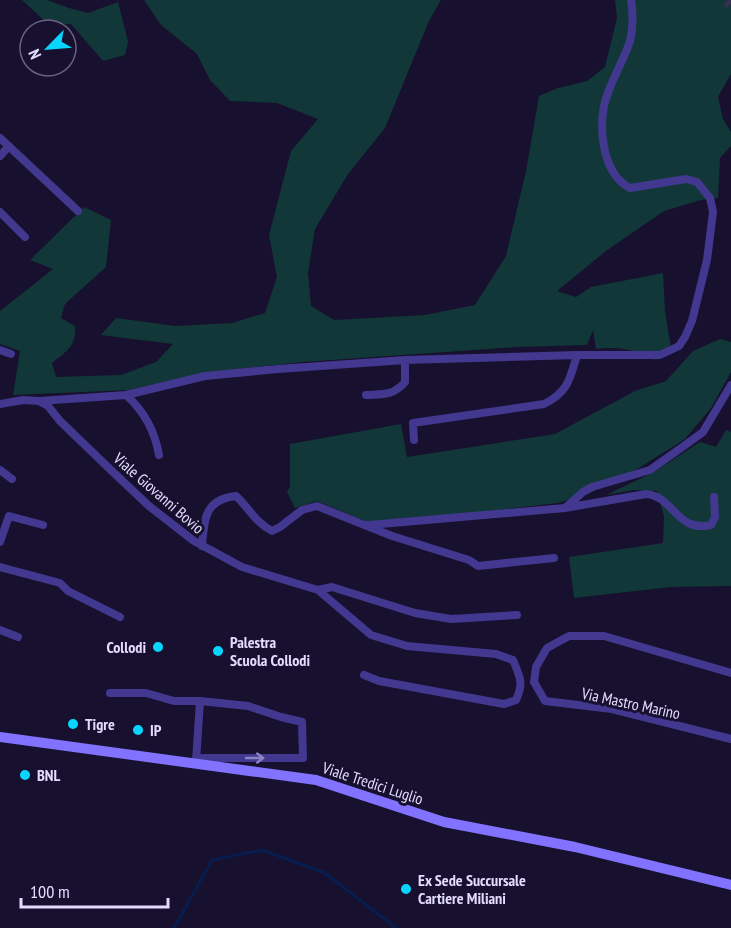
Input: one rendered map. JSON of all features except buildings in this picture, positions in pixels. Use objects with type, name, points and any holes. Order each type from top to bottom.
[{"type":"main road","name":"Viale Tredici Luglio","points":[[0,737],[196,761],[316,780],[444,822],[575,847],[731,885]]},
{"type":"street","points":[[0,404],[23,400],[126,395],[205,376],[278,369],[405,360],[577,355],[660,356],[679,346],[692,321],[707,260],[712,213],[710,198],[697,182],[686,179],[630,188],[622,184],[614,175],[606,157],[602,131],[604,105],[631,39],[632,0]]},
{"type":"street","points":[[0,138],[78,211]]},
{"type":"street","points":[[0,156],[9,146]]},
{"type":"street","points":[[0,212],[25,237]]},
{"type":"street","points":[[0,350],[11,354]]},
{"type":"street","points":[[414,440],[412,423],[544,404],[557,398],[568,384],[577,355]]},
{"type":"street","points":[[366,395],[387,394],[398,390],[405,382],[405,360]]},
{"type":"street","points":[[565,508],[592,487],[650,470],[703,432],[731,385]]},
{"type":"street","points":[[126,395],[146,417],[157,442],[159,455]]},
{"type":"street","name":"Viale Giovanni Bovio","points":[[39,401],[48,406],[60,421],[149,506],[194,542],[242,567],[318,590]]},
{"type":"street","points":[[0,470],[12,479]]},
{"type":"street","points":[[366,525],[565,508],[646,494],[655,495],[691,526],[703,526],[711,525],[715,517],[714,496]]},
{"type":"street","points":[[202,546],[203,522],[211,506],[223,497],[236,496],[263,527],[272,531],[302,510],[316,507],[392,537],[470,560],[478,566],[554,558]]},
{"type":"street","points":[[0,542],[9,516],[43,525]]},
{"type":"street","points":[[0,567],[60,583],[68,591],[120,617]]},
{"type":"street","points":[[318,590],[332,587],[416,613],[451,619],[517,615]]},
{"type":"street","points":[[318,590],[371,635],[407,646],[496,654],[513,660],[522,687],[516,700],[504,704],[379,681],[364,675]]},
{"type":"street","points":[[0,630],[18,637]]},
{"type":"street","points":[[522,687],[534,682],[536,667],[547,648],[569,636],[604,636],[731,673]]},
{"type":"street","name":"Via Mastro Marino","points":[[534,682],[545,701],[612,709],[731,739]]},
{"type":"street","points":[[110,693],[146,693],[174,701],[200,701],[196,761]]},
{"type":"street","name":"Viale Tredici Luglio","points":[[196,761],[303,758],[302,722],[248,706],[200,701]]},
{"type":"green space","points":[[22,0],[47,0],[88,13],[118,2],[128,42],[125,55],[103,61],[78,32],[78,18],[41,18]]},
{"type":"green space","points":[[144,0],[441,0],[429,21],[385,128],[348,174],[315,229],[308,273],[311,306],[334,320],[425,315],[475,305],[506,256],[526,171],[539,96],[558,88],[587,81],[605,67],[617,18],[615,0],[731,0],[731,74],[718,97],[723,119],[731,132],[731,146],[720,158],[718,198],[701,200],[664,211],[606,251],[557,291],[576,297],[591,287],[663,273],[665,311],[671,348],[656,360],[627,350],[596,349],[593,330],[587,345],[517,347],[303,362],[202,373],[129,390],[13,395],[20,351],[0,344],[0,311],[53,269],[30,260],[84,207],[111,220],[106,267],[65,304],[61,318],[75,326],[75,333],[70,348],[52,363],[56,377],[121,375],[156,362],[173,344],[101,335],[116,318],[175,326],[232,323],[265,313],[277,277],[269,235],[291,151],[318,119],[277,103],[230,101],[210,80],[197,54],[161,25]]},
{"type":"green space","points":[[720,339],[731,342],[731,372],[711,408],[685,439],[634,471],[590,493],[558,503],[373,524],[317,501],[295,508],[287,492],[290,487],[290,444],[401,424],[407,457],[555,434],[635,391],[666,381],[693,351]]},
{"type":"green space","points":[[726,430],[731,432],[731,586],[671,587],[574,598],[569,557],[663,543],[664,516],[657,491],[634,490],[606,495],[654,472],[700,442],[716,447]]},
{"type":"waterway","points":[[174,928],[212,860],[262,850],[325,873],[396,928]]},
{"type":"tunnel","points":[[727,0],[731,3]]},
{"type":"place","name":"Collodi","points":[[158,647]]},
{"type":"place","name":"Palestra Scuola Collodi","points":[[218,651]]},
{"type":"place","name":"Tigre","points":[[73,724]]},
{"type":"place","name":"IP","points":[[138,730]]},
{"type":"place","name":"BNL","points":[[25,775]]},
{"type":"place","name":"Ex Sede Succursale Cartiere Miliani","points":[[406,889]]}]
